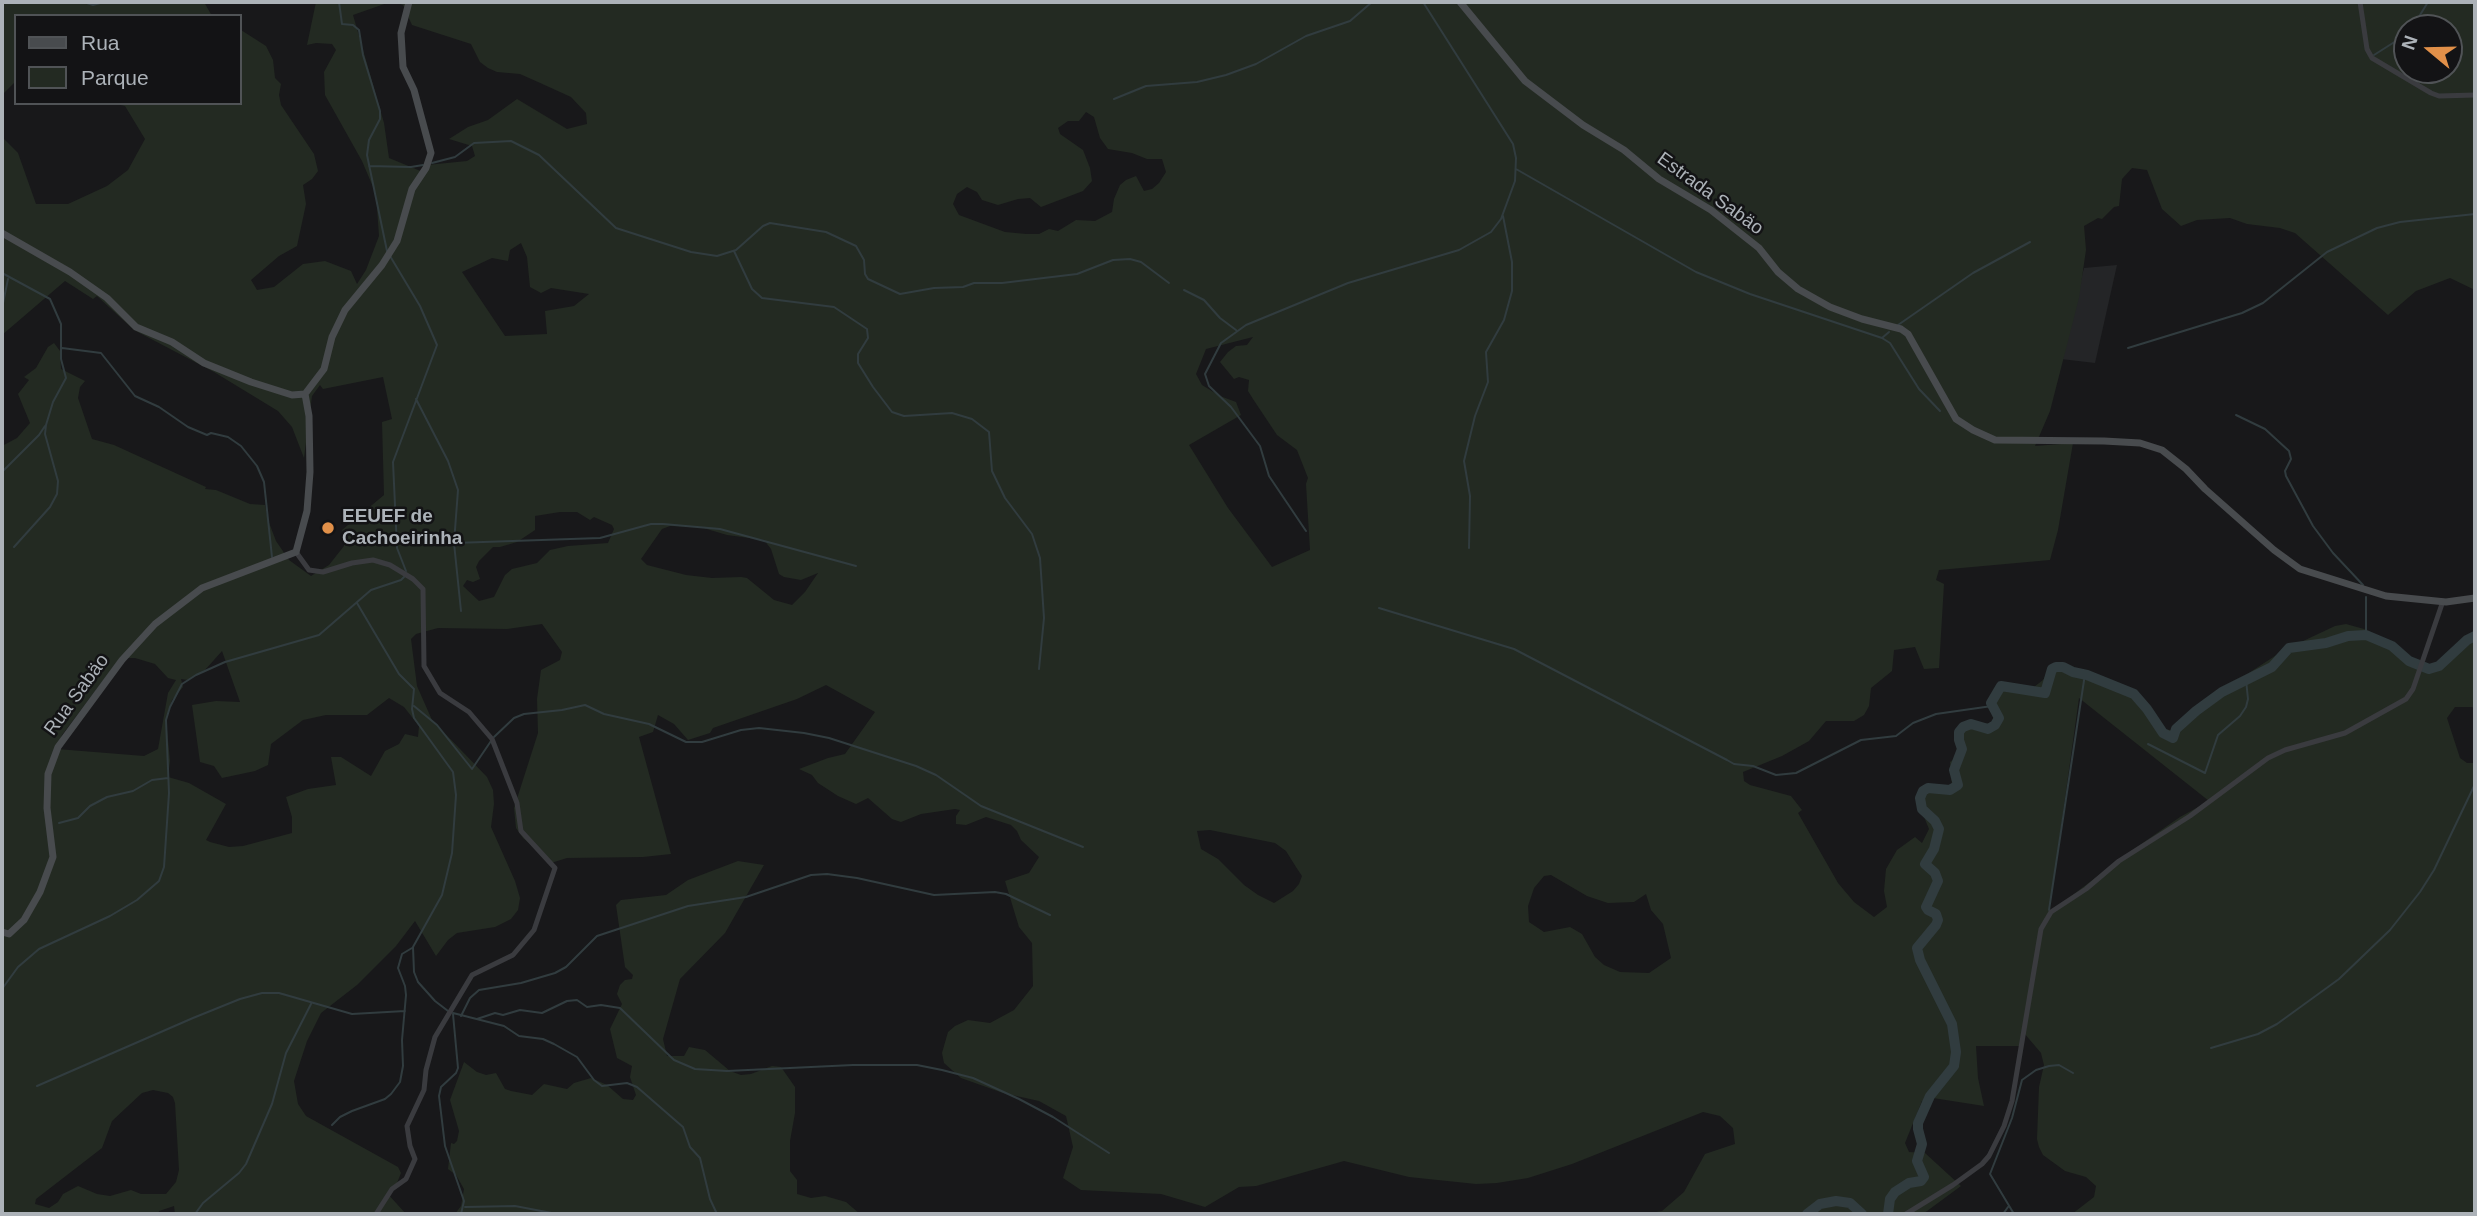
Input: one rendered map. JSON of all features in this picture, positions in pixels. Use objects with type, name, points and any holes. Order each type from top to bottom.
[{"type":"street","points":[[376,1214],[392,1189],[406,1179],[415,1159],[407,1126],[425,1090],[426,1070],[435,1037],[472,975],[513,955],[534,930],[555,868],[521,831],[517,803],[492,739],[469,712],[440,693],[424,666],[423,589],[413,579],[390,565],[373,560],[352,562],[323,572],[309,569],[296,552],[307,511],[310,472],[306,394],[324,369],[332,337],[345,310],[382,265],[397,241],[409,196],[431,153],[414,90],[403,66],[401,33],[409,2]]},
{"type":"street","name":"Estrada Sabäo","points":[[1460,2],[1525,81],[1583,125],[1624,150],[1659,179],[1710,210],[1759,248],[1778,272],[1798,289],[1830,307],[1862,319],[1901,328],[1908,334],[1956,419],[1973,430],[1995,440],[2140,443],[2162,450],[2274,550],[2301,569],[2386,596],[2442,601],[2475,598]]},
{"type":"street","points":[[2360,2],[2367,49],[2372,58],[2439,96],[2466,93],[2475,95]]},
{"type":"street","points":[[2,233],[69,272],[107,298],[136,327],[172,342],[204,363],[251,382],[292,395],[306,394]]},
{"type":"street","name":"Rua Sabäo","points":[[2,932],[9,934],[24,920],[40,892],[53,856],[47,808],[48,774],[58,747],[116,668],[155,624],[202,588],[296,552]]},
{"type":"street","points":[[1906,1214],[1982,1164],[2004,1126],[2012,1101],[2041,929],[2051,912],[2086,889],[2119,861],[2190,816],[2268,758],[2285,750],[2345,733],[2406,699],[2412,692],[2442,601]]},
{"type":"shaded area","points":[[2117,265],[2095,363],[2061,359],[2084,268]]},
{"type":"green space","points":[[2,2],[204,2],[211,14],[14,14],[14,83],[2,95]]},
{"type":"green space","points":[[316,2],[390,2],[353,15],[384,123],[389,158],[423,172],[427,165],[467,161],[475,156],[472,146],[449,139],[468,127],[488,120],[517,99],[567,129],[587,124],[586,113],[571,97],[520,74],[497,72],[488,68],[480,62],[471,44],[412,25],[403,5],[394,2],[2475,2],[2475,290],[2450,278],[2416,291],[2388,315],[2295,233],[2230,218],[2197,220],[2181,226],[2162,209],[2147,170],[2132,168],[2122,179],[2119,206],[2114,207],[2102,219],[2098,218],[2084,226],[2086,250],[2079,298],[2050,411],[2035,446],[2073,443],[2050,560],[1939,570],[1936,580],[1944,584],[1939,668],[1924,669],[1915,647],[1894,650],[1892,671],[1871,688],[1869,706],[1864,715],[1854,721],[1826,721],[1809,741],[1743,772],[1744,781],[1750,785],[1791,796],[1802,810],[1798,813],[1838,883],[1854,902],[1874,917],[1887,907],[1884,891],[1886,869],[1897,850],[1915,837],[1922,843],[1929,829],[1918,802],[1919,792],[1930,785],[1952,786],[1950,762],[1961,753],[1959,727],[1971,722],[1994,724],[1990,699],[2000,684],[2017,691],[2030,690],[2043,680],[2052,665],[2057,664],[2062,671],[2130,695],[2151,707],[2160,729],[2171,730],[2200,705],[2284,650],[2335,626],[2346,624],[2364,629],[2384,639],[2393,648],[2426,664],[2437,666],[2475,636],[2475,709],[2455,707],[2447,718],[2460,758],[2467,763],[2475,763],[2475,1214],[2072,1214],[2094,1197],[2096,1186],[2086,1177],[2065,1171],[2043,1155],[2039,1147],[2039,1087],[2044,1065],[2041,1053],[2024,1033],[2021,1046],[1976,1046],[1978,1078],[1984,1106],[1933,1098],[1930,1105],[1922,1101],[1905,1143],[1909,1152],[1925,1153],[1961,1186],[1923,1214],[1644,1214],[1662,1211],[1684,1192],[1705,1154],[1735,1144],[1733,1128],[1720,1116],[1703,1112],[1572,1164],[1528,1178],[1497,1183],[1476,1184],[1409,1177],[1344,1161],[1256,1186],[1239,1187],[1205,1207],[1161,1194],[1081,1190],[1063,1178],[1073,1147],[1066,1116],[1039,1101],[1003,1093],[961,1078],[944,1063],[942,1053],[948,1032],[955,1026],[968,1020],[990,1023],[1014,1010],[1033,986],[1032,943],[1019,927],[1005,881],[1029,873],[1039,857],[1021,840],[1017,831],[1011,825],[986,817],[966,825],[956,824],[956,816],[960,810],[955,809],[921,814],[901,822],[892,819],[868,798],[856,804],[838,796],[818,783],[812,775],[799,769],[845,754],[875,712],[826,685],[797,699],[713,728],[710,733],[688,740],[674,724],[658,715],[653,732],[639,737],[671,854],[567,858],[551,863],[523,838],[516,828],[514,808],[538,733],[537,699],[541,670],[560,660],[562,652],[542,624],[507,629],[438,628],[416,634],[411,639],[417,686],[432,720],[487,777],[493,790],[491,827],[515,881],[520,898],[518,910],[511,919],[495,927],[457,933],[436,956],[415,921],[396,946],[357,985],[321,1013],[307,1041],[294,1081],[298,1104],[306,1116],[398,1167],[401,1173],[397,1183],[387,1193],[406,1214],[175,1214],[174,1206],[159,1211],[158,1214],[2,1214],[2,446],[17,438],[30,423],[18,394],[29,380],[24,377],[36,368],[48,347],[54,343],[60,351],[61,369],[85,381],[80,387],[78,398],[92,439],[114,445],[206,487],[205,489],[216,490],[250,504],[265,505],[276,541],[289,560],[311,576],[329,565],[344,546],[342,530],[384,495],[382,422],[392,419],[383,377],[323,389],[320,385],[312,396],[304,458],[292,427],[278,411],[214,372],[134,330],[97,296],[93,299],[65,281],[2,335],[2,137],[18,153],[36,204],[68,204],[107,186],[128,170],[145,139],[125,106],[121,105],[242,105],[242,31],[266,46],[273,60],[275,78],[281,84],[281,105],[314,154],[318,171],[303,185],[306,204],[297,246],[279,256],[251,280],[257,290],[274,287],[303,264],[325,261],[351,271],[357,284],[366,270],[379,236],[376,194],[362,161],[325,95],[324,72],[336,50],[332,44],[307,45]],"holes":[[[1086,112],[1094,117],[1100,138],[1108,149],[1147,159],[1162,159],[1166,172],[1159,183],[1144,191],[1136,176],[1126,180],[1120,185],[1112,212],[1095,221],[1076,220],[1058,231],[1049,229],[1039,234],[1005,232],[959,215],[953,204],[957,194],[967,187],[977,192],[982,200],[998,205],[1030,198],[1041,207],[1083,191],[1092,181],[1083,150],[1060,134],[1058,128],[1068,121],[1079,121]],[[521,243],[527,257],[530,287],[541,293],[551,288],[589,294],[574,306],[545,311],[547,334],[505,336],[462,272],[492,258],[508,261],[510,250]],[[1253,337],[1247,345],[1236,346],[1228,352],[1220,362],[1234,379],[1239,377],[1249,380],[1248,391],[1277,435],[1297,450],[1308,478],[1306,484],[1310,550],[1272,567],[1228,508],[1189,445],[1241,415],[1236,402],[1202,385],[1196,374],[1206,349]],[[577,512],[590,520],[594,517],[612,525],[614,529],[608,543],[550,550],[537,563],[512,569],[505,575],[494,597],[479,601],[463,586],[467,580],[473,582],[480,579],[476,567],[479,561],[493,547],[517,542],[535,530],[535,516]],[[670,526],[700,527],[727,535],[764,540],[771,549],[779,574],[801,580],[818,573],[792,605],[774,600],[747,578],[686,575],[647,565],[641,559],[662,529]],[[222,651],[240,702],[216,701],[192,705],[200,762],[214,766],[222,778],[255,771],[268,765],[271,744],[303,720],[326,715],[367,715],[389,698],[404,707],[419,726],[418,737],[405,734],[399,744],[385,751],[371,776],[341,757],[331,757],[336,785],[308,789],[286,797],[292,817],[292,833],[243,846],[229,847],[210,842],[206,840],[226,804],[189,783],[168,777],[170,761],[166,718],[172,700],[183,687],[181,679],[188,680],[205,670]],[[120,658],[135,658],[155,664],[168,678],[176,680],[168,693],[158,749],[144,756],[57,749],[62,735]],[[2079,698],[2209,801],[2180,817],[2124,856],[2049,913]],[[1210,830],[1275,843],[1286,851],[1302,876],[1299,884],[1274,903],[1258,895],[1218,859],[1201,849],[1197,831]],[[1551,875],[1587,896],[1608,903],[1634,902],[1646,894],[1651,910],[1663,924],[1671,958],[1649,973],[1620,972],[1604,965],[1595,957],[1582,934],[1570,927],[1544,932],[1529,922],[1528,906],[1534,888],[1544,876]],[[153,1090],[168,1093],[175,1103],[179,1170],[176,1182],[166,1194],[141,1194],[131,1190],[110,1196],[78,1186],[63,1194],[58,1202],[49,1208],[35,1204],[36,1199],[102,1148],[112,1121],[142,1093]]]},
{"type":"green space","points":[[738,861],[764,865],[725,933],[680,979],[663,1039],[667,1056],[684,1056],[689,1047],[705,1050],[730,1071],[741,1075],[772,1066],[781,1067],[795,1087],[790,1171],[797,1180],[797,1194],[811,1198],[825,1196],[846,1202],[860,1214],[455,1214],[461,1206],[464,1189],[456,1175],[448,1169],[451,1143],[457,1141],[459,1131],[450,1100],[464,1062],[477,1072],[486,1075],[496,1073],[505,1089],[511,1091],[532,1095],[544,1084],[567,1089],[574,1083],[591,1078],[607,1085],[623,1099],[633,1100],[636,1095],[630,1077],[632,1066],[617,1058],[610,1029],[622,1004],[617,994],[620,985],[625,980],[632,979],[633,975],[625,967],[616,905],[621,900],[666,895],[688,880]]},
{"type":"waterway","points":[[84,2],[93,5],[104,2]]},
{"type":"waterway","points":[[339,2],[342,24],[353,25],[359,30],[363,55],[380,111],[380,119],[369,140],[367,155],[387,251]]},
{"type":"waterway","points":[[1114,99],[1146,86],[1197,82],[1256,64],[1306,36],[1350,21],[1372,2]]},
{"type":"waterway","points":[[1306,531],[1269,476],[1260,446],[1231,407],[1209,386],[1205,374],[1221,343],[1246,325],[1348,283],[1459,250],[1491,232],[1501,219],[1515,181],[1516,158],[1513,144],[1423,2]]},
{"type":"waterway","points":[[2421,14],[2428,2]]},
{"type":"waterway","points":[[2374,55],[2393,43]]},
{"type":"waterway","points":[[432,163],[455,157],[474,143],[511,141],[539,155],[616,228],[691,252],[717,256],[736,250],[770,223],[826,232],[856,246],[864,260],[868,279],[900,294],[934,288],[963,287],[974,283],[1002,283],[1077,274],[1113,260],[1130,259],[1141,262],[1169,283]]},
{"type":"waterway","points":[[369,166],[423,165]]},
{"type":"waterway","points":[[1516,169],[1696,272],[1750,294],[1882,338],[1890,343],[1919,389],[1940,411]]},
{"type":"waterway","points":[[2128,348],[2242,313],[2263,303],[2327,252],[2377,228],[2400,222],[2475,214]]},
{"type":"waterway","points":[[1469,548],[1470,496],[1464,461],[1475,416],[1488,382],[1486,352],[1504,320],[1512,291],[1512,262],[1503,216]]},
{"type":"waterway","points":[[1898,325],[1973,273],[2030,242]]},
{"type":"waterway","points":[[734,251],[752,289],[762,298],[834,307],[867,329],[868,338],[858,354],[858,363],[892,412],[904,416],[952,413],[972,419],[989,432],[992,471],[1005,498],[1032,534],[1040,558],[1044,618],[1039,669]]},
{"type":"waterway","points":[[390,256],[420,306],[437,345],[393,462],[397,548],[406,571]]},
{"type":"waterway","points":[[2,273],[50,299],[61,324],[61,359],[66,378],[53,402],[45,434],[58,481],[57,494],[50,507],[14,547]]},
{"type":"waterway","points":[[2,308],[8,279]]},
{"type":"waterway","points":[[1184,290],[1204,300],[1220,318],[1236,330]]},
{"type":"waterway","points":[[1882,338],[1889,332]]},
{"type":"waterway","points":[[62,348],[101,353],[135,396],[159,407],[188,427],[207,435],[211,433],[228,437],[241,446],[257,466],[264,482],[272,557]]},
{"type":"waterway","points":[[416,399],[448,461],[458,490],[454,543],[461,611]]},
{"type":"waterway","points":[[2236,415],[2265,429],[2289,451],[2291,459],[2285,471],[2286,476],[2313,526],[2333,553],[2363,585]]},
{"type":"waterway","points":[[2,472],[45,426]]},
{"type":"waterway","points":[[454,543],[600,538],[651,524],[663,524],[720,529],[856,566]]},
{"type":"waterway","points":[[2,989],[18,967],[39,949],[110,916],[137,900],[159,881],[164,867],[169,793],[166,720],[182,684],[225,662],[319,635],[371,590],[401,580],[405,576]]},
{"type":"waterway","points":[[2366,597],[2366,635]]},
{"type":"waterway","points":[[357,603],[399,674],[414,689],[414,718],[453,772],[456,795],[452,853],[442,895],[413,947],[414,972],[418,982],[448,1011]]},
{"type":"waterway","points":[[1379,608],[1514,649],[1734,764],[1753,766],[1776,775],[1796,773],[1861,740],[1896,736],[1913,723],[1936,714],[1992,706]]},
{"type":"waterway","points":[[1888,1214],[1890,1199],[1895,1192],[1909,1183],[1921,1181],[1924,1177],[1917,1161],[1922,1144],[1918,1123],[1930,1096],[1954,1066],[1956,1052],[1952,1024],[1920,960],[1917,948],[1938,920],[1936,914],[1926,907],[1938,881],[1935,873],[1925,864],[1934,849],[1939,829],[1935,821],[1922,809],[1920,798],[1928,788],[1950,790],[1958,785],[1954,770],[1962,749],[1959,732],[1971,724],[1988,729],[1995,725],[1999,718],[1991,703],[2001,686],[2045,693],[2052,669],[2063,667],[2134,694],[2163,733],[2173,738],[2176,729],[2196,711],[2222,692],[2272,667],[2289,648],[2366,635],[2392,646],[2409,661],[2429,669],[2439,666],[2475,636]]},
{"type":"waterway","points":[[2049,910],[2085,674]]},
{"type":"waterway","points":[[2148,744],[2205,773],[2218,735],[2240,716],[2246,707],[2246,680]]},
{"type":"waterway","points":[[494,737],[514,718],[524,714],[585,705],[604,714],[649,724],[686,742],[702,742],[741,730],[759,728],[804,733],[829,738],[916,766],[936,775],[981,806],[1083,847]]},
{"type":"waterway","points":[[414,706],[437,725],[472,769],[491,741]]},
{"type":"waterway","points":[[59,823],[78,818],[90,806],[107,797],[133,791],[152,780],[168,778]]},
{"type":"waterway","points":[[2211,1048],[2258,1034],[2277,1024],[2339,979],[2390,930],[2434,870],[2475,784]]},
{"type":"waterway","points":[[461,1016],[470,998],[479,990],[521,983],[555,973],[566,967],[597,936],[688,906],[746,897],[811,875],[857,878],[934,895],[995,892],[1006,894],[1050,915]]},
{"type":"waterway","points":[[332,1125],[352,1111],[385,1099],[400,1082],[406,995],[398,968],[402,954],[412,948]]},
{"type":"waterway","points":[[37,1086],[193,1018],[262,993],[279,993],[352,1014],[405,1011]]},
{"type":"waterway","points":[[477,1019],[495,1013],[503,1015],[520,1010],[542,1013],[567,1001],[577,1000],[587,1007],[601,1005],[620,1008],[674,1060],[695,1069],[727,1071],[917,1065],[942,1070],[973,1078],[1019,1099],[1109,1153]]},
{"type":"waterway","points":[[195,1214],[203,1203],[246,1164],[272,1104],[286,1053],[311,1004]]},
{"type":"waterway","points":[[453,1013],[504,1026],[519,1036],[543,1039],[554,1044],[577,1057],[594,1080],[602,1086],[627,1083],[637,1087],[683,1127],[690,1147],[700,1158],[710,1199],[717,1214]]},
{"type":"waterway","points":[[453,1014],[458,1068],[441,1087],[439,1096],[445,1146],[464,1201],[461,1214]]},
{"type":"waterway","points":[[2014,1214],[1990,1174],[2012,1118],[2022,1080],[2036,1070],[2049,1066],[2059,1065],[2073,1073]]},
{"type":"waterway","points":[[1807,1214],[1820,1204],[1836,1201],[1850,1203],[1862,1214]]},
{"type":"waterway","points":[[465,1207],[515,1206],[557,1214]]},
{"type":"waterway","points":[[2003,1214],[2008,1207]]},
{"type":"place","name":"EEUEF de Cachoeirinha","points":[[328,528]]}]
